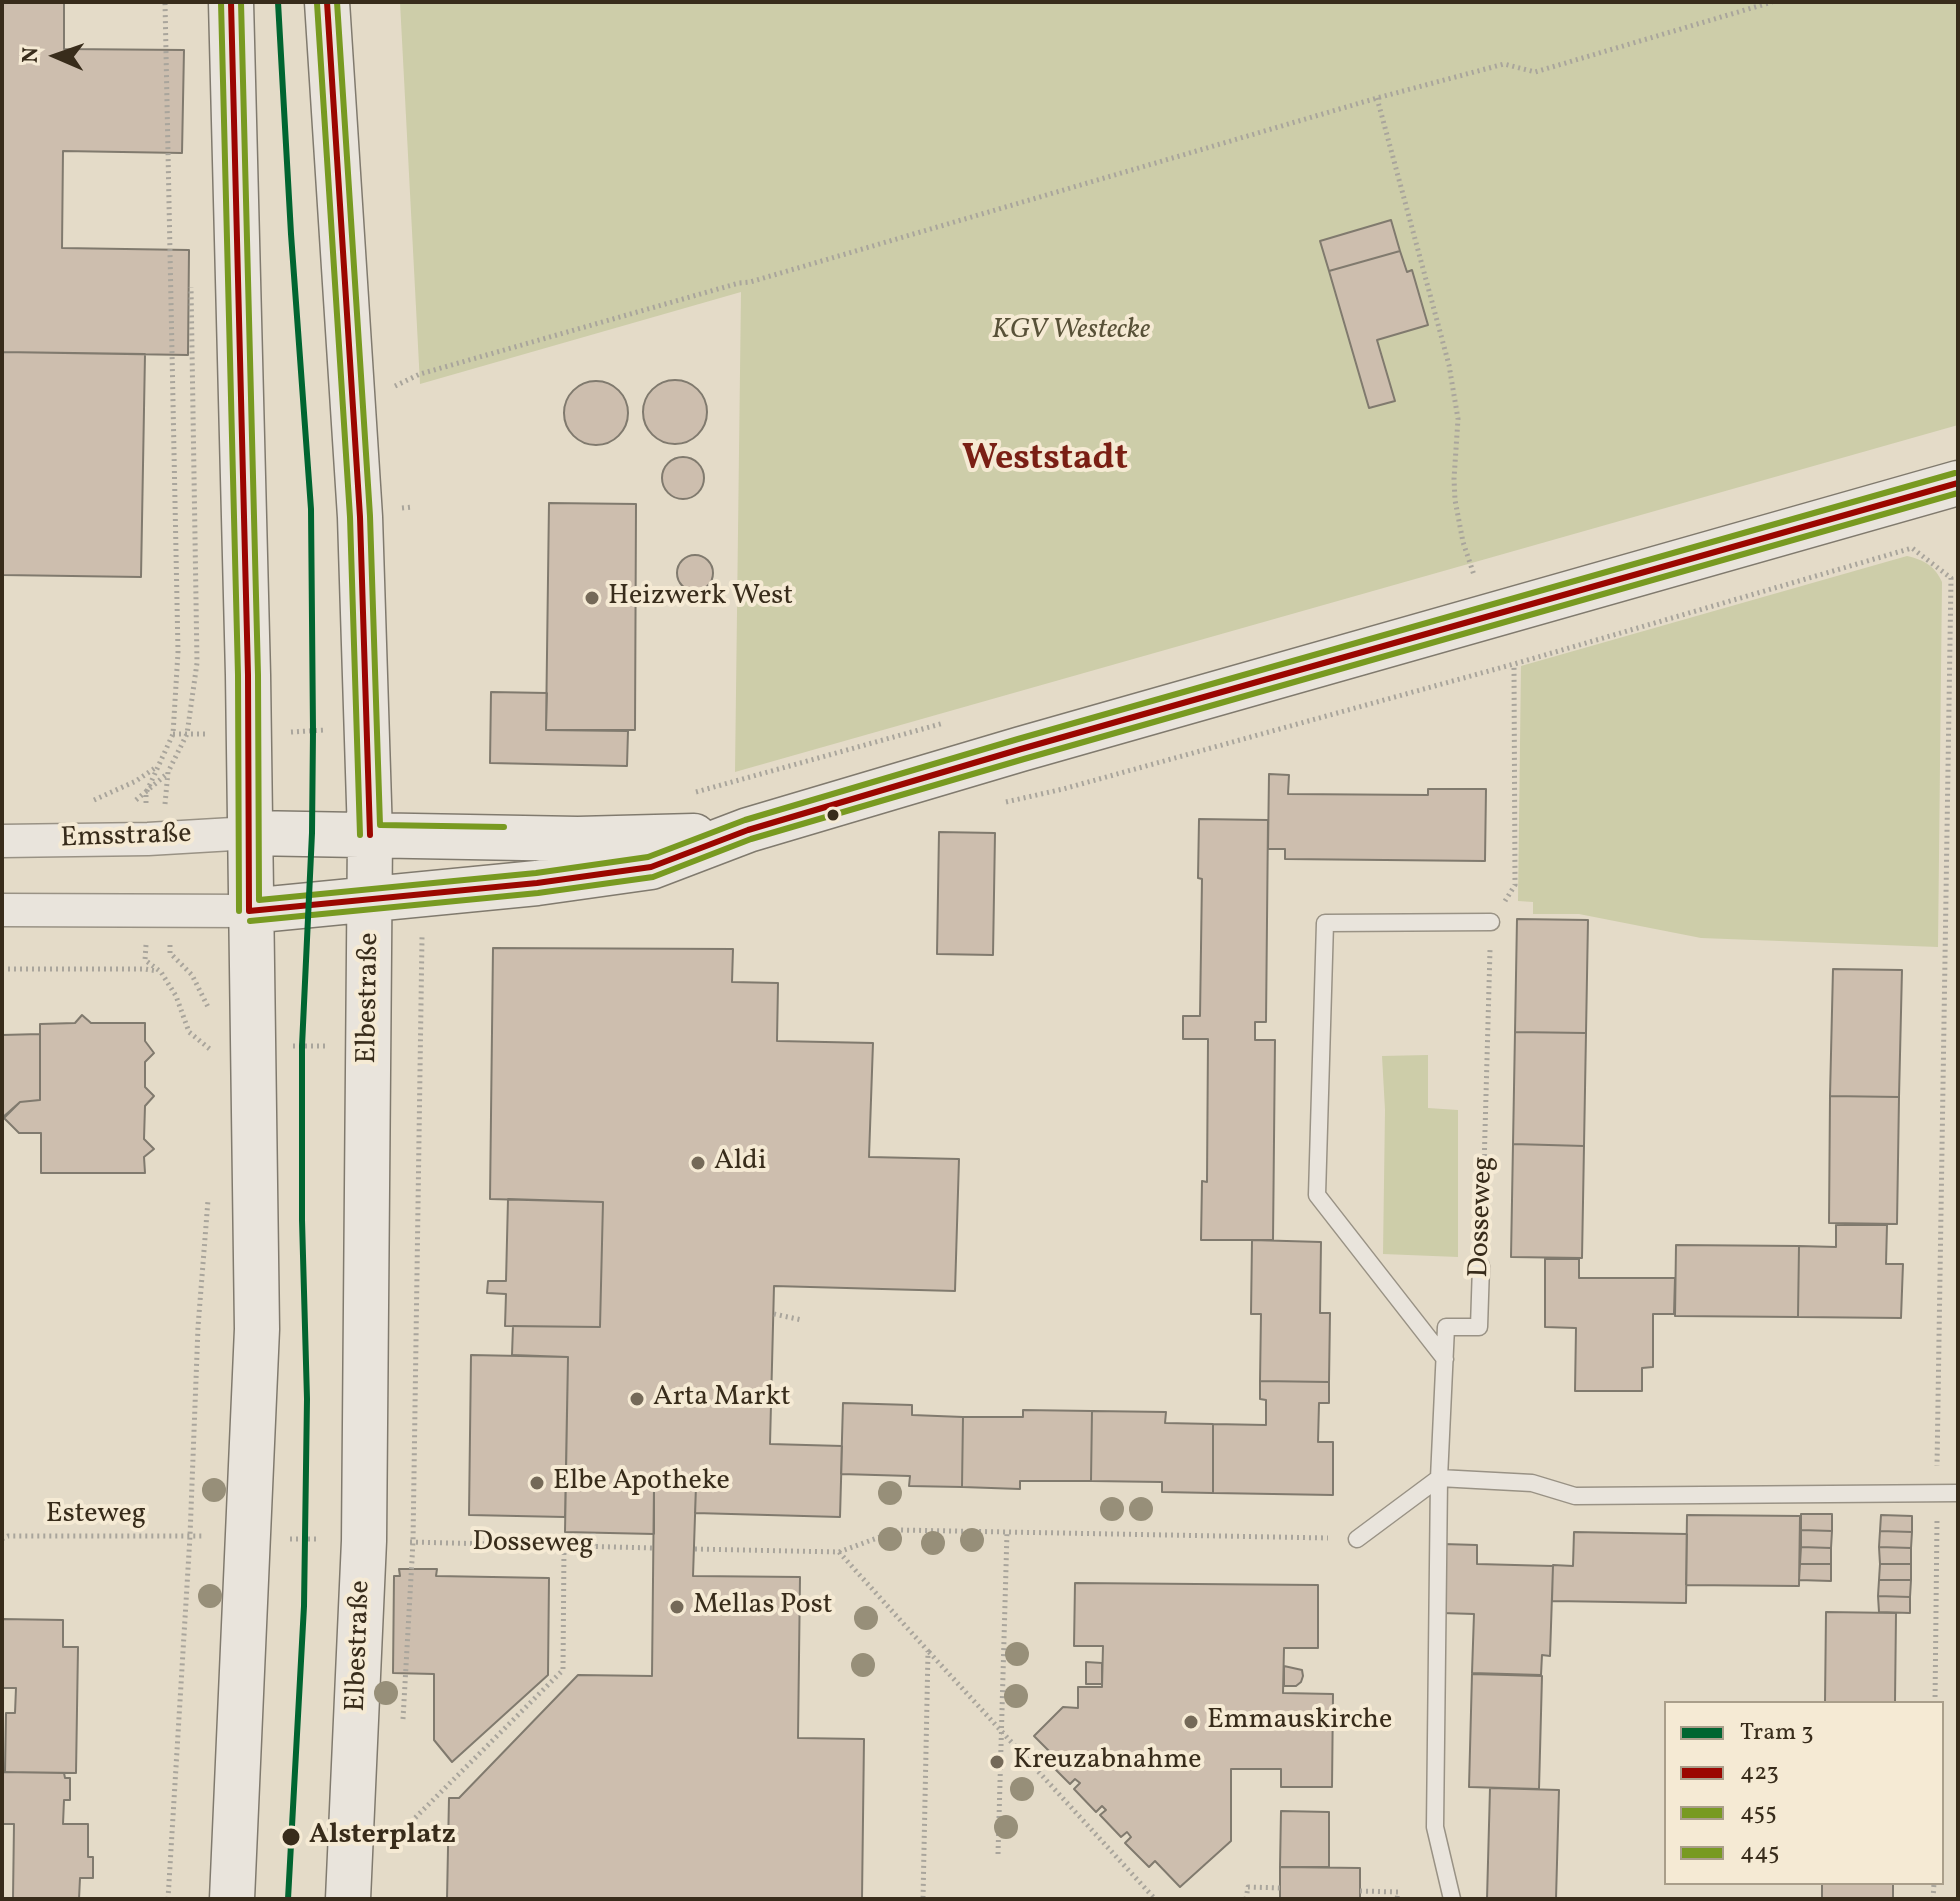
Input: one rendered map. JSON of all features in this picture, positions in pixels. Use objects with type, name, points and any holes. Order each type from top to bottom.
[{"type":"street","points":[[231,2],[250,833],[249,911],[225,1045],[257,1329],[232,1899]]},
{"type":"street","name":"Elbestraße","points":[[327,2],[360,517],[371,899],[364,1541],[348,1899]]},
{"type":"street","points":[[2,910],[249,911],[537,883],[651,867],[748,830],[1021,749],[1958,483]]},
{"type":"street","points":[[250,833],[678,838],[748,830]]},
{"type":"street","name":"Emsstraße","points":[[2,841],[157,839],[250,833]]},
{"type":"lane","points":[[1445,1359],[1317,1195],[1325,923],[1491,922]]},
{"type":"lane","name":"Dosseweg","points":[[1452,1899],[1435,1827],[1439,1478],[1446,1327],[1479,1327],[1481,1266]]},
{"type":"lane","points":[[1357,1539],[1439,1478],[1532,1483],[1575,1496],[1958,1493]]},
{"type":"path","points":[[157,839],[146,793],[173,734],[178,652],[165,2]]},
{"type":"path","points":[[395,386],[420,374],[750,282],[1377,98],[1504,64],[1535,72],[1772,2]]},
{"type":"path","points":[[1377,98],[1449,365],[1458,419],[1454,479],[1457,509],[1463,542],[1486,618]]},
{"type":"path","points":[[157,839],[168,772],[187,734],[197,663],[191,281]]},
{"type":"path","points":[[1063,789],[1514,664],[1912,548],[1951,578],[1935,1701]]},
{"type":"path","points":[[1491,922],[1515,885],[1514,664]]},
{"type":"path","points":[[87,803],[136,781],[156,768]]},
{"type":"path","points":[[407,1673],[413,1542],[423,894]]},
{"type":"path","points":[[158,910],[145,960],[161,972],[176,996],[189,1032],[225,1045],[420,1045]]},
{"type":"path","points":[[158,910],[170,953],[192,975],[212,1016]]},
{"type":"path","name":"Dosseweg","points":[[1481,1266],[1491,922]]},
{"type":"path","points":[[2,969],[145,969],[161,972]]},
{"type":"path","points":[[211,1065],[225,1045]]},
{"type":"path","points":[[168,1899],[190,1536],[198,1327],[209,1188]]},
{"type":"path","points":[[774,1314],[802,1320]]},
{"type":"path","points":[[695,1549],[839,1552],[899,1530],[1357,1539]]},
{"type":"path","points":[[998,1854],[1007,1532]]},
{"type":"path","points":[[593,1533],[593,1546]]},
{"type":"path","name":"Esteweg","points":[[2,1539],[8,1536],[250,1537]]},
{"type":"path","name":"Dosseweg","points":[[250,1537],[654,1548]]},
{"type":"path","points":[[391,1843],[563,1670],[564,1546]]},
{"type":"path","points":[[839,1552],[1155,1899]]},
{"type":"path","points":[[923,1899],[928,1651]]},
{"type":"path","points":[[1246,1899],[1248,1887],[1280,1888]]},
{"type":"path","points":[[1360,1891],[1398,1892],[1397,1899]]},
{"type":"green space","name":"KGV Westecke","points":[[400,2],[1958,2],[1958,425],[735,772],[741,292],[420,384]]},
{"type":"green space","points":[[1907,556],[1928,564],[1942,582],[1938,947],[1701,938],[1579,914],[1533,914],[1533,902],[1518,901],[1521,666]]},
{"type":"green space","points":[[1428,1055],[1428,1108],[1458,1110],[1458,1257],[1383,1254],[1385,1110],[1382,1056]]},
{"type":"building","points":[[2,2],[64,2],[64,49],[184,50],[182,153],[63,151],[62,248],[189,250],[188,355],[2,352]]},
{"type":"building","points":[[1391,220],[1400,251],[1329,271],[1320,241]]},
{"type":"building","points":[[1400,251],[1407,272],[1412,270],[1428,325],[1377,340],[1395,401],[1369,408],[1329,271]]},
{"type":"building","points":[[2,352],[145,354],[141,577],[2,575]]},
{"type":"building","points":[[669,380],[681,380],[698,389],[705,400],[705,424],[698,435],[681,444],[669,444],[657,439],[648,430],[643,418],[643,406],[648,394],[657,385]]},
{"type":"building","points":[[590,381],[602,381],[619,390],[626,401],[626,425],[619,436],[602,445],[590,445],[578,440],[569,431],[564,419],[564,407],[569,395],[578,386]]},
{"type":"building","points":[[683,457],[698,463],[704,478],[698,493],[683,499],[668,493],[662,478],[668,463]]},
{"type":"building","name":"Heizwerk West","points":[[549,503],[636,504],[635,730],[546,730]]},
{"type":"building","points":[[695,555],[708,560],[713,573],[708,586],[695,591],[682,586],[677,573],[682,560]]},
{"type":"building","points":[[491,692],[547,693],[546,730],[628,731],[627,766],[490,763]]},
{"type":"building","points":[[1269,774],[1289,775],[1288,794],[1428,795],[1428,789],[1486,789],[1485,861],[1285,859],[1285,849],[1268,849]]},
{"type":"building","points":[[1199,819],[1268,820],[1266,1022],[1255,1022],[1255,1040],[1275,1040],[1273,1240],[1201,1240],[1202,1181],[1207,1182],[1208,1039],[1183,1039],[1183,1016],[1200,1016],[1202,879],[1198,878]]},
{"type":"building","points":[[939,832],[995,833],[993,955],[937,954]]},
{"type":"building","points":[[1517,919],[1588,920],[1586,1033],[1515,1032]]},
{"type":"building","points":[[493,948],[733,949],[732,982],[778,983],[777,1041],[873,1043],[869,1157],[959,1159],[955,1291],[774,1286],[770,1444],[842,1446],[840,1517],[695,1513],[696,1486],[654,1485],[654,1534],[565,1532],[568,1357],[512,1355],[513,1326],[600,1327],[603,1202],[490,1199]]},
{"type":"building","points":[[1833,969],[1902,970],[1899,1097],[1830,1096]]},
{"type":"building","points":[[82,1015],[91,1023],[145,1023],[145,1041],[154,1053],[145,1062],[145,1087],[154,1096],[145,1106],[144,1139],[154,1149],[144,1157],[145,1173],[41,1173],[41,1133],[19,1133],[4,1118],[20,1102],[40,1100],[40,1024],[75,1023]]},
{"type":"building","points":[[1515,1032],[1586,1033],[1584,1146],[1513,1144]]},
{"type":"building","points":[[40,1034],[40,1100],[20,1102],[2,1118],[2,1035]]},
{"type":"building","points":[[1830,1096],[1899,1097],[1897,1224],[1829,1223]]},
{"type":"building","points":[[1513,1144],[1584,1146],[1582,1258],[1511,1257]]},
{"type":"building","points":[[508,1199],[603,1202],[600,1327],[505,1326],[506,1294],[487,1293],[488,1281],[506,1281]]},
{"type":"building","points":[[1836,1225],[1887,1225],[1886,1264],[1903,1264],[1901,1318],[1798,1317],[1799,1246],[1836,1247]]},
{"type":"building","points":[[1252,1240],[1321,1242],[1320,1313],[1330,1313],[1329,1382],[1260,1381],[1261,1314],[1251,1314]]},
{"type":"building","points":[[1676,1245],[1799,1246],[1798,1317],[1675,1316]]},
{"type":"building","points":[[1545,1259],[1579,1259],[1579,1278],[1675,1278],[1674,1314],[1653,1314],[1653,1367],[1642,1368],[1642,1391],[1575,1391],[1576,1328],[1545,1327]]},
{"type":"building","points":[[471,1355],[568,1357],[565,1517],[469,1515]]},
{"type":"building","points":[[1260,1381],[1329,1382],[1329,1403],[1319,1403],[1318,1442],[1333,1442],[1333,1495],[1213,1493],[1213,1424],[1266,1425],[1266,1400],[1260,1399]]},
{"type":"building","points":[[843,1403],[912,1405],[912,1415],[963,1417],[962,1487],[909,1486],[910,1476],[841,1474]]},
{"type":"building","points":[[1023,1410],[1092,1411],[1091,1481],[1020,1481],[1020,1489],[962,1487],[963,1417],[1023,1417]]},
{"type":"building","points":[[1092,1411],[1166,1412],[1165,1423],[1213,1424],[1213,1493],[1162,1492],[1162,1482],[1091,1481]]},
{"type":"building","points":[[654,1485],[696,1486],[693,1576],[800,1577],[798,1738],[864,1739],[862,1899],[447,1899],[449,1798],[459,1798],[578,1675],[652,1676]]},
{"type":"building","points":[[1801,1514],[1832,1514],[1832,1531],[1801,1530]]},
{"type":"building","points":[[1687,1515],[1800,1516],[1799,1586],[1686,1585]]},
{"type":"building","points":[[1881,1515],[1912,1516],[1912,1532],[1880,1531]]},
{"type":"building","points":[[1801,1530],[1832,1531],[1831,1548],[1801,1547]]},
{"type":"building","points":[[1880,1531],[1912,1532],[1911,1548],[1879,1547]]},
{"type":"building","points":[[1574,1532],[1687,1534],[1686,1603],[1552,1601],[1553,1565],[1573,1566]]},
{"type":"building","points":[[1443,1544],[1477,1545],[1477,1564],[1553,1566],[1550,1656],[1542,1655],[1541,1675],[1472,1673],[1474,1614],[1441,1613]]},
{"type":"building","points":[[1801,1547],[1831,1548],[1831,1564],[1800,1564]]},
{"type":"building","points":[[1879,1547],[1911,1548],[1911,1564],[1880,1564]]},
{"type":"building","points":[[1800,1564],[1831,1564],[1831,1581],[1799,1580]]},
{"type":"building","points":[[1880,1564],[1911,1564],[1911,1580],[1879,1580]]},
{"type":"building","points":[[399,1569],[437,1569],[436,1576],[549,1578],[548,1675],[452,1762],[434,1740],[434,1674],[393,1673],[394,1576],[400,1576]]},
{"type":"building","points":[[1879,1580],[1911,1580],[1910,1597],[1878,1596]]},
{"type":"building","name":"Emmauskirche","points":[[1075,1583],[1318,1585],[1318,1648],[1284,1648],[1283,1693],[1333,1694],[1332,1787],[1281,1787],[1281,1769],[1231,1769],[1231,1841],[1180,1887],[1155,1861],[1149,1867],[1125,1843],[1131,1837],[1127,1832],[1121,1837],[1100,1815],[1106,1810],[1102,1806],[1096,1812],[1074,1789],[1080,1783],[1075,1779],[1070,1784],[1047,1761],[1053,1755],[1034,1736],[1063,1707],[1078,1708],[1078,1687],[1102,1687],[1103,1646],[1074,1646]]},
{"type":"building","points":[[1878,1596],[1910,1597],[1910,1613],[1879,1612]]},
{"type":"building","points":[[1826,1612],[1896,1613],[1895,1701],[1825,1701]]},
{"type":"building","points":[[2,1619],[63,1620],[63,1647],[78,1647],[76,1773],[5,1772],[6,1713],[15,1713],[16,1688],[2,1688]]},
{"type":"building","points":[[1086,1662],[1102,1663],[1102,1684],[1086,1684]]},
{"type":"building","points":[[1284,1666],[1302,1670],[1301,1682],[1296,1686],[1284,1686]]},
{"type":"building","points":[[1472,1674],[1542,1676],[1539,1789],[1469,1787]]},
{"type":"building","points":[[2,1772],[64,1773],[65,1778],[70,1778],[70,1800],[64,1800],[63,1824],[88,1824],[88,1857],[93,1857],[93,1878],[80,1878],[79,1899],[13,1898],[14,1824],[2,1824]]},
{"type":"building","points":[[1490,1788],[1559,1790],[1556,1899],[1487,1899]]},
{"type":"building","points":[[1281,1811],[1329,1812],[1329,1867],[1280,1867]]},
{"type":"building","points":[[1280,1867],[1360,1868],[1360,1899],[1280,1899]]},
{"type":"building","points":[[1822,1885],[1893,1885],[1893,1899],[1822,1899]]},
{"type":"tram line","name":"3","points":[[278,2],[311,509],[313,731],[312,833],[302,1046],[302,1220],[307,1399],[304,1606],[288,1899]]},
{"type":"transit line","name":"455","points":[[221,2],[238,675],[239,911]]},
{"type":"transit line","name":"423","points":[[231,2],[248,675],[249,911]]},
{"type":"transit line","name":"445","points":[[241,2],[258,675],[259,900],[536,873],[648,857],[745,820],[1018,739],[1955,473]]},
{"type":"transit line","name":"423","points":[[327,2],[360,517],[370,835]]},
{"type":"transit line","name":"445","points":[[337,2],[370,516],[380,825],[504,827]]},
{"type":"transit line","name":"455","points":[[317,3],[350,517],[360,835]]},
{"type":"transit line","name":"423","points":[[249,911],[537,883],[651,867],[748,830],[1021,749],[1958,483]]},
{"type":"transit line","name":"455","points":[[250,921],[538,893],[653,877],[751,839],[1958,493]]},
{"type":"place","name":"Heizwerk West","points":[[592,598]]},
{"type":"place","name":"Aldi","points":[[698,1163]]},
{"type":"place","name":"Arta Markt","points":[[637,1399]]},
{"type":"place","name":"Elbe Apotheke","points":[[537,1483]]},
{"type":"place","name":"Mellas Post","points":[[677,1607]]},
{"type":"place","name":"Emmauskirche","points":[[1191,1722]]},
{"type":"place","name":"Kreuzabnahme","points":[[997,1762]]},
{"type":"place","name":"Alsterplatz","points":[[291,1837]]},
{"type":"district","name":"Weststadt","points":[[1045,461]]}]
